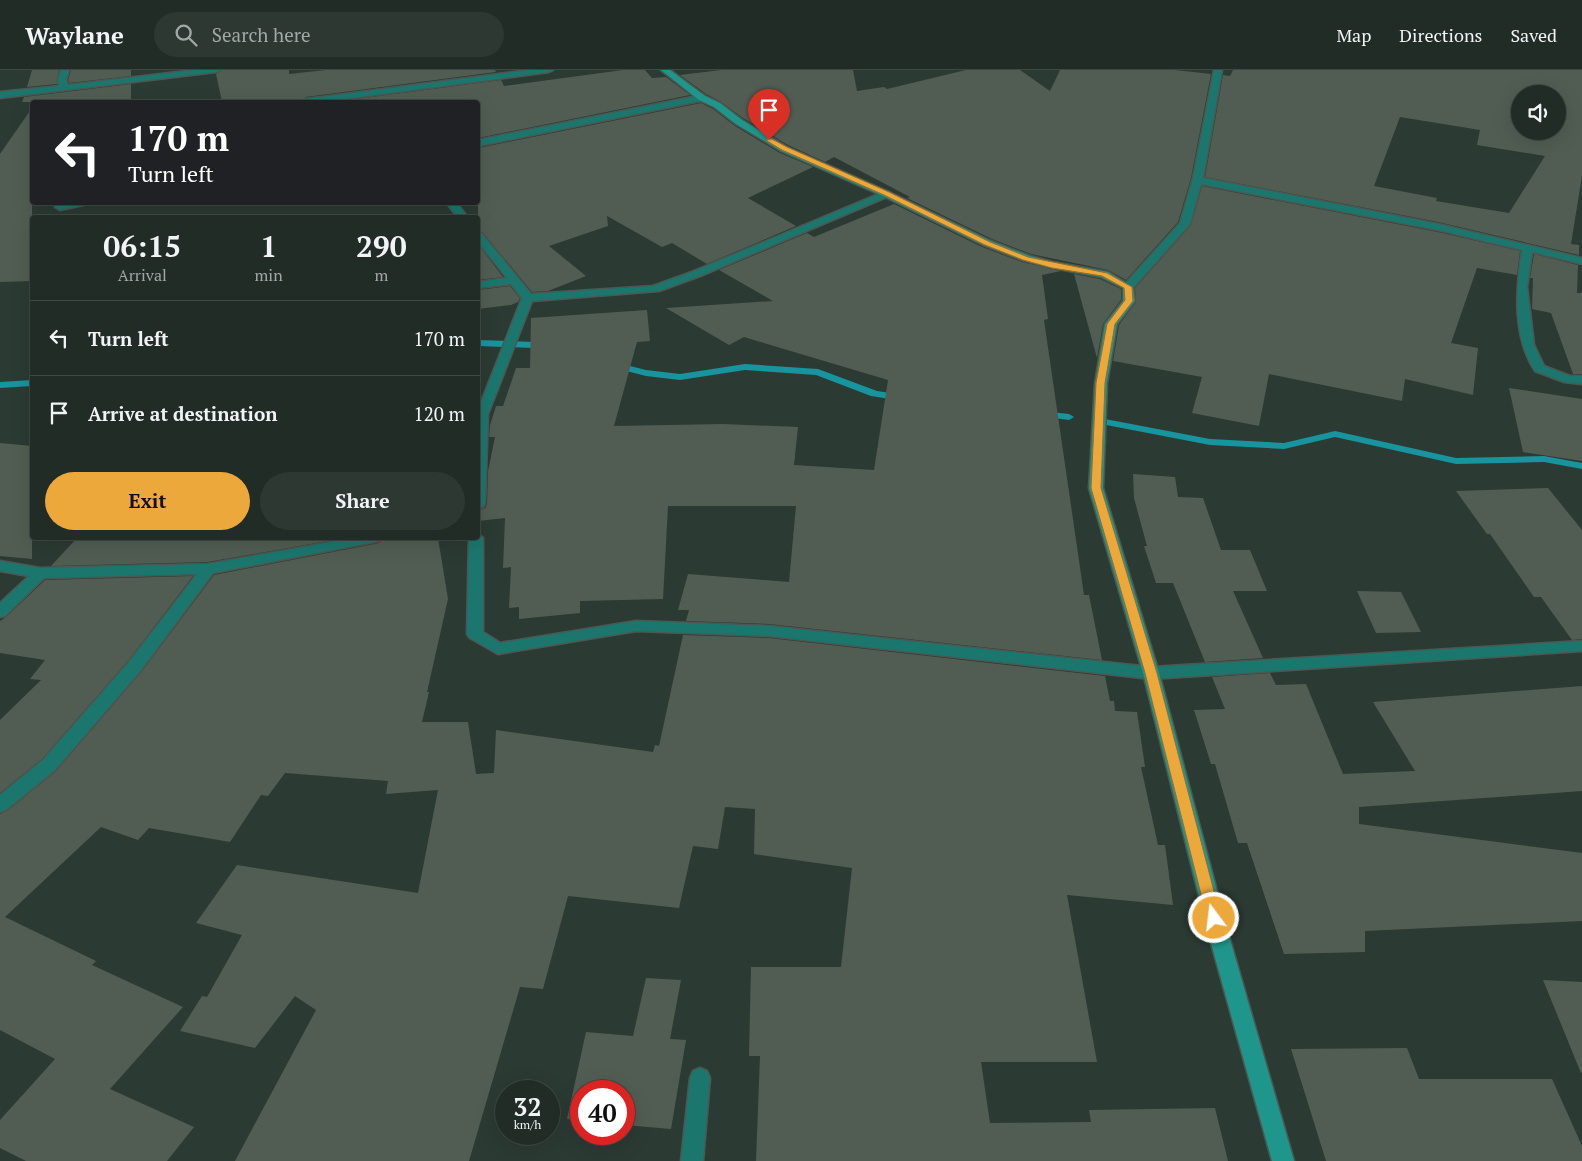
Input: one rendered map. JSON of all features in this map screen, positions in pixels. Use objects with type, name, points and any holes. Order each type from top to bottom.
[{"type":"street","points":[[64,87],[62,80],[65,70]]},
{"type":"street","points":[[0,95],[211,70]]},
{"type":"street","points":[[321,100],[549,70]]},
{"type":"street","points":[[665,70],[702,98],[717,105],[739,122],[784,149],[886,194],[988,243],[1026,258],[1052,265],[1104,274],[1128,287]]},
{"type":"street","points":[[1218,70],[1207,136],[1185,224],[1128,287],[1129,301],[1111,324],[1101,383],[1096,488],[1151,673],[1219,936],[1283,1161]]},
{"type":"street","points":[[480,143],[702,98]]},
{"type":"street","points":[[1197,180],[1438,228],[1582,262]]},
{"type":"street","points":[[528,298],[655,289],[696,274],[886,194]]},
{"type":"street","points":[[60,207],[73,205]]},
{"type":"street","points":[[480,239],[528,298]]},
{"type":"street","points":[[1527,249],[1522,287],[1528,345],[1539,368],[1568,379],[1582,380]]},
{"type":"street","points":[[480,285],[513,281]]},
{"type":"street","points":[[480,459],[482,414],[528,298]]},
{"type":"street","points":[[0,566],[40,573],[208,569],[363,540]]},
{"type":"street","points":[[476,540],[475,634],[498,649],[636,626],[750,630],[1151,673],[1582,646]]},
{"type":"street","points":[[0,805],[49,765],[135,666],[208,569]]},
{"type":"street","points":[[0,612],[40,573]]},
{"type":"street","points":[[692,1161],[700,1078]]},
{"type":"building","points":[[32,70],[59,70],[57,84],[27,87]]},
{"type":"building","points":[[71,70],[131,70],[131,76],[69,83]]},
{"type":"building","points":[[222,70],[289,70],[289,74],[326,70],[495,70],[496,72],[306,97],[302,100],[222,100],[216,74]]},
{"type":"building","points":[[623,70],[645,70],[652,78],[666,77],[690,95],[480,138],[480,100],[348,100],[501,80],[504,86]]},
{"type":"building","points":[[721,70],[853,70],[857,91],[884,87],[887,89],[966,70],[1020,70],[1050,91],[1060,70],[1175,70],[1211,74],[1191,178],[1178,222],[1126,280],[1108,270],[1031,254],[992,239],[907,198],[910,197],[834,157],[825,162],[788,145],[743,118],[680,75]]},
{"type":"building","points":[[1233,70],[1582,70],[1582,176],[1571,244],[1579,245],[1579,255],[1438,222],[1205,177],[1223,75],[1230,76]],"holes":[[[1400,117],[1480,130],[1477,145],[1545,156],[1509,213],[1436,201],[1437,198],[1374,186]]]},
{"type":"building","points":[[131,84],[131,100],[30,100],[30,102],[22,102],[24,97]]},
{"type":"building","points":[[701,103],[780,153],[813,167],[748,198],[796,226],[707,264],[672,243],[662,247],[607,216],[608,226],[549,246],[586,276],[548,291],[532,292],[480,232],[478,205],[480,205],[480,148]]},
{"type":"building","points":[[30,111],[30,205],[32,205],[32,215],[30,215],[30,281],[0,282],[0,154]]},
{"type":"building","points":[[1202,186],[1438,232],[1520,251],[1517,275],[1477,268],[1451,343],[1478,348],[1473,395],[1405,379],[1402,401],[1269,374],[1259,426],[1192,413],[1202,377],[1113,361],[1119,325],[1136,302],[1135,288],[1191,225]]},
{"type":"building","points":[[894,204],[982,247],[1022,262],[1061,271],[1042,275],[1048,319],[1044,320],[1084,595],[1089,595],[1102,660],[769,624],[686,621],[689,610],[678,610],[688,574],[789,582],[796,506],[668,506],[663,599],[580,601],[580,613],[519,619],[519,607],[509,608],[511,567],[503,568],[505,518],[480,521],[480,510],[485,508],[487,504],[488,471],[495,437],[489,437],[490,425],[496,406],[503,406],[516,368],[530,368],[531,318],[647,310],[650,341],[637,342],[614,426],[723,424],[798,427],[794,465],[874,470],[888,380],[744,337],[729,345],[666,308],[773,301],[719,270],[807,233],[814,237]]},
{"type":"building","points":[[480,247],[503,277],[480,280]]},
{"type":"building","points":[[1534,254],[1578,265],[1577,293],[1582,293],[1582,374],[1573,374],[1551,313],[1532,309],[1533,278],[1530,278]]},
{"type":"building","points":[[1074,274],[1100,279],[1121,289],[1121,300],[1103,324],[1097,358]]},
{"type":"building","points":[[510,286],[520,298],[518,302],[511,305],[480,309],[480,290]]},
{"type":"building","points":[[1509,388],[1582,399],[1582,461],[1523,452]]},
{"type":"building","points":[[0,443],[30,446],[30,540],[32,540],[32,559],[0,556]]},
{"type":"building","points":[[1133,474],[1175,477],[1178,497],[1203,498],[1221,550],[1250,550],[1267,591],[1233,591],[1263,658],[1205,662],[1173,583],[1156,583],[1144,546],[1147,546],[1134,498]]},
{"type":"building","points":[[1548,488],[1582,530],[1582,639],[1572,640],[1541,597],[1534,597],[1490,534],[1487,534],[1456,491]]},
{"type":"building","points":[[75,540],[334,540],[208,562],[51,566]]},
{"type":"building","points":[[381,540],[438,540],[448,599],[422,722],[468,722],[476,774],[494,773],[496,730],[653,752],[655,745],[659,746],[683,635],[769,638],[1105,676],[1110,701],[1114,701],[1115,711],[1137,712],[1145,767],[1141,767],[1158,845],[1165,845],[1173,905],[1067,895],[1097,1062],[981,1062],[990,1123],[1091,1122],[1089,1110],[1215,1108],[1228,1161],[756,1161],[760,1056],[749,1056],[751,967],[841,967],[852,868],[754,854],[755,809],[725,807],[718,849],[693,846],[679,908],[568,896],[543,989],[520,987],[469,1161],[235,1161],[316,1010],[295,996],[255,1048],[180,1031],[202,996],[207,997],[242,935],[196,923],[237,865],[418,893],[438,790],[386,794],[388,781],[285,773],[268,796],[261,795],[230,842],[149,828],[138,840],[101,827],[5,917],[96,961],[92,965],[183,1007],[110,1089],[194,1127],[167,1161],[26,1161],[0,1148],[0,1120],[55,1059],[0,1030],[0,814],[7,811],[56,771],[142,671],[214,575],[379,543]]},
{"type":"building","points":[[193,576],[128,661],[42,759],[0,793],[0,720],[41,680],[30,679],[45,660],[0,653],[0,621],[45,580]]},
{"type":"building","points":[[1357,591],[1401,592],[1421,632],[1376,633]]},
{"type":"building","points":[[1270,673],[1276,685],[1306,684],[1343,774],[1415,771],[1373,702],[1582,686],[1582,791],[1359,807],[1359,824],[1582,853],[1582,921],[1365,931],[1365,952],[1284,954],[1247,843],[1238,843],[1215,764],[1211,764],[1194,710],[1225,709],[1212,677]]},
{"type":"building","points":[[646,978],[681,980],[670,1039],[686,1040],[671,1129],[635,1126],[635,1080],[576,1080],[586,1032],[633,1036]]},
{"type":"building","points":[[1543,980],[1582,982],[1581,1073]]},
{"type":"building","points":[[1407,1048],[1419,1079],[1552,1079],[1582,1146],[1582,1161],[1326,1161],[1291,1049]]},
{"type":"building","points":[[570,1105],[570,1119],[567,1119]]},
{"type":"waterway","points":[[480,343],[535,345],[546,349]]},
{"type":"waterway","points":[[614,365],[646,373],[680,377],[745,367],[818,372],[875,394],[903,398]]},
{"type":"waterway","points":[[0,385],[30,383]]},
{"type":"waterway","points":[[1042,414],[1069,417]]},
{"type":"waterway","points":[[1105,422],[1210,442],[1284,446],[1335,434],[1456,461],[1544,459],[1582,466]]},
{"type":"route","points":[[769,140],[784,149],[886,194],[988,243],[1026,258],[1052,265],[1104,274],[1128,287],[1129,301],[1111,324],[1101,383],[1096,488],[1151,673],[1214,918]]}]
